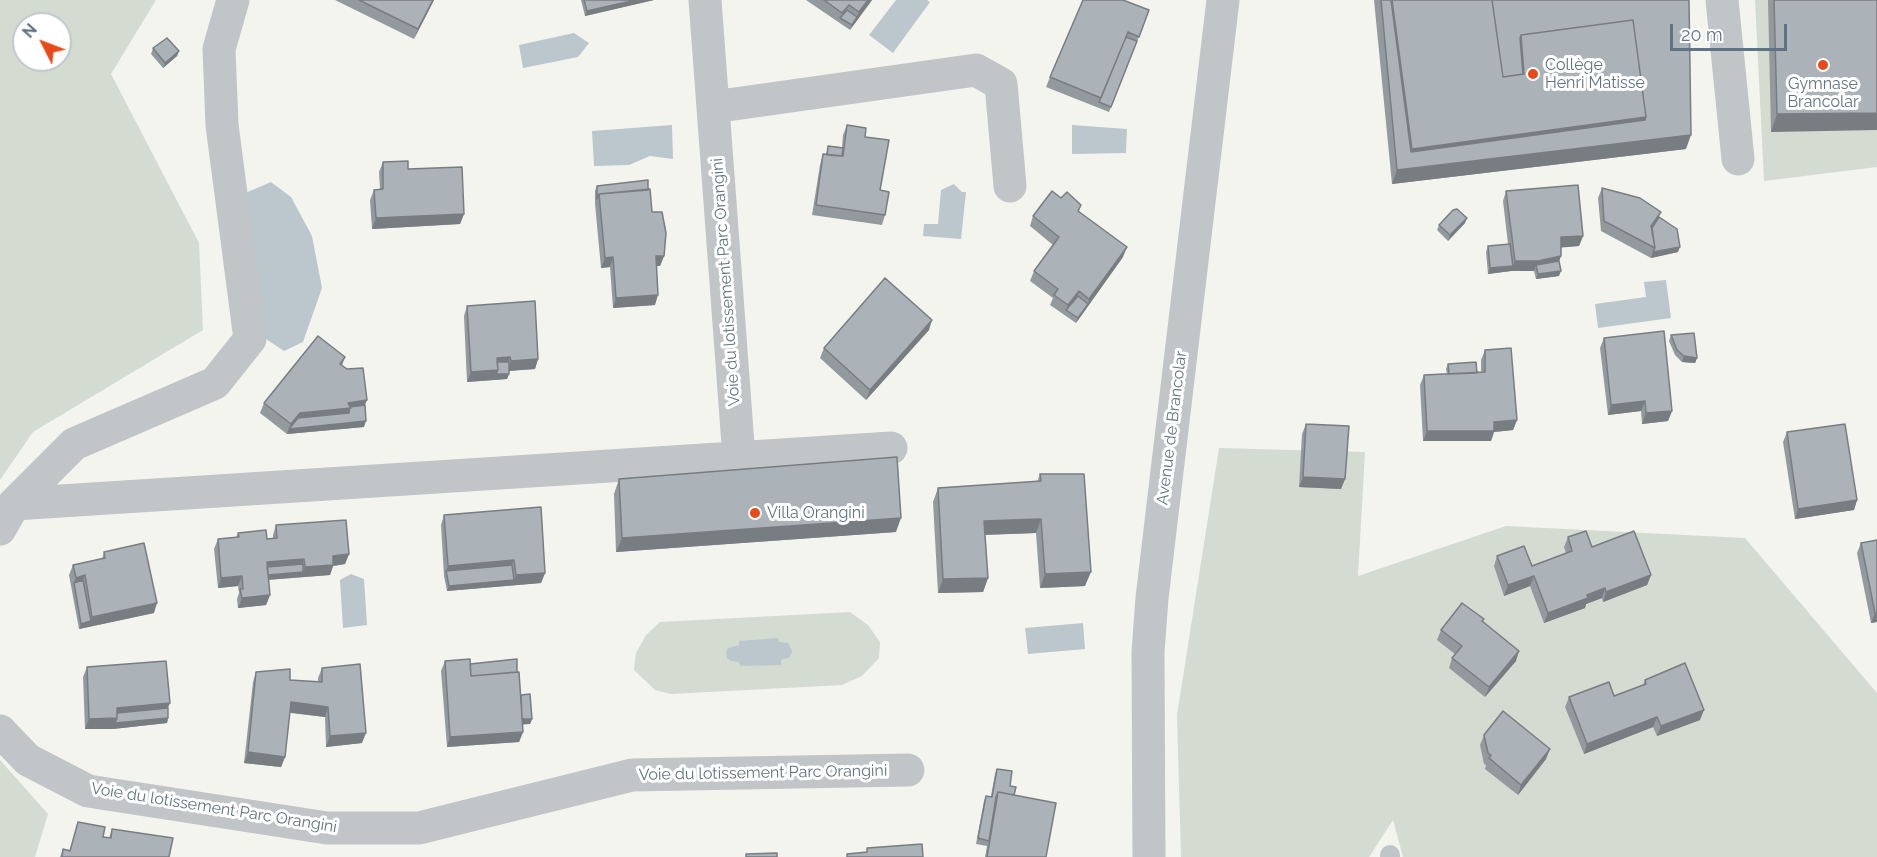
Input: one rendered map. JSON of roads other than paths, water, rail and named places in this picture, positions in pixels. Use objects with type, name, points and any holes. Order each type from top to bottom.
[{"type":"street","points":[[7,516],[74,444],[215,383],[250,339],[222,125],[219,49],[233,0]]},
{"type":"street","name":"Voie du lotissement Parc Orangini","points":[[705,0],[739,458]]},
{"type":"street","name":"Avenue de Brancolar","points":[[1149,857],[1148,652],[1152,597],[1223,0]]},
{"type":"street","points":[[1722,0],[1738,159]]},
{"type":"street","points":[[713,107],[976,70],[1001,84],[1010,186]]},
{"type":"street","points":[[7,516],[891,448]]},
{"type":"street","name":"Voie du lotissement Parc Orangini","points":[[0,731],[28,760],[88,791],[327,828],[419,828],[632,775],[908,770]]},
{"type":"place","name":"Gymnase Brancolar","points":[[1823,65]]},
{"type":"place","name":"Collège Henri Matisse","points":[[1533,74]]},
{"type":"place","name":"Villa Orangini","points":[[755,513]]}]
